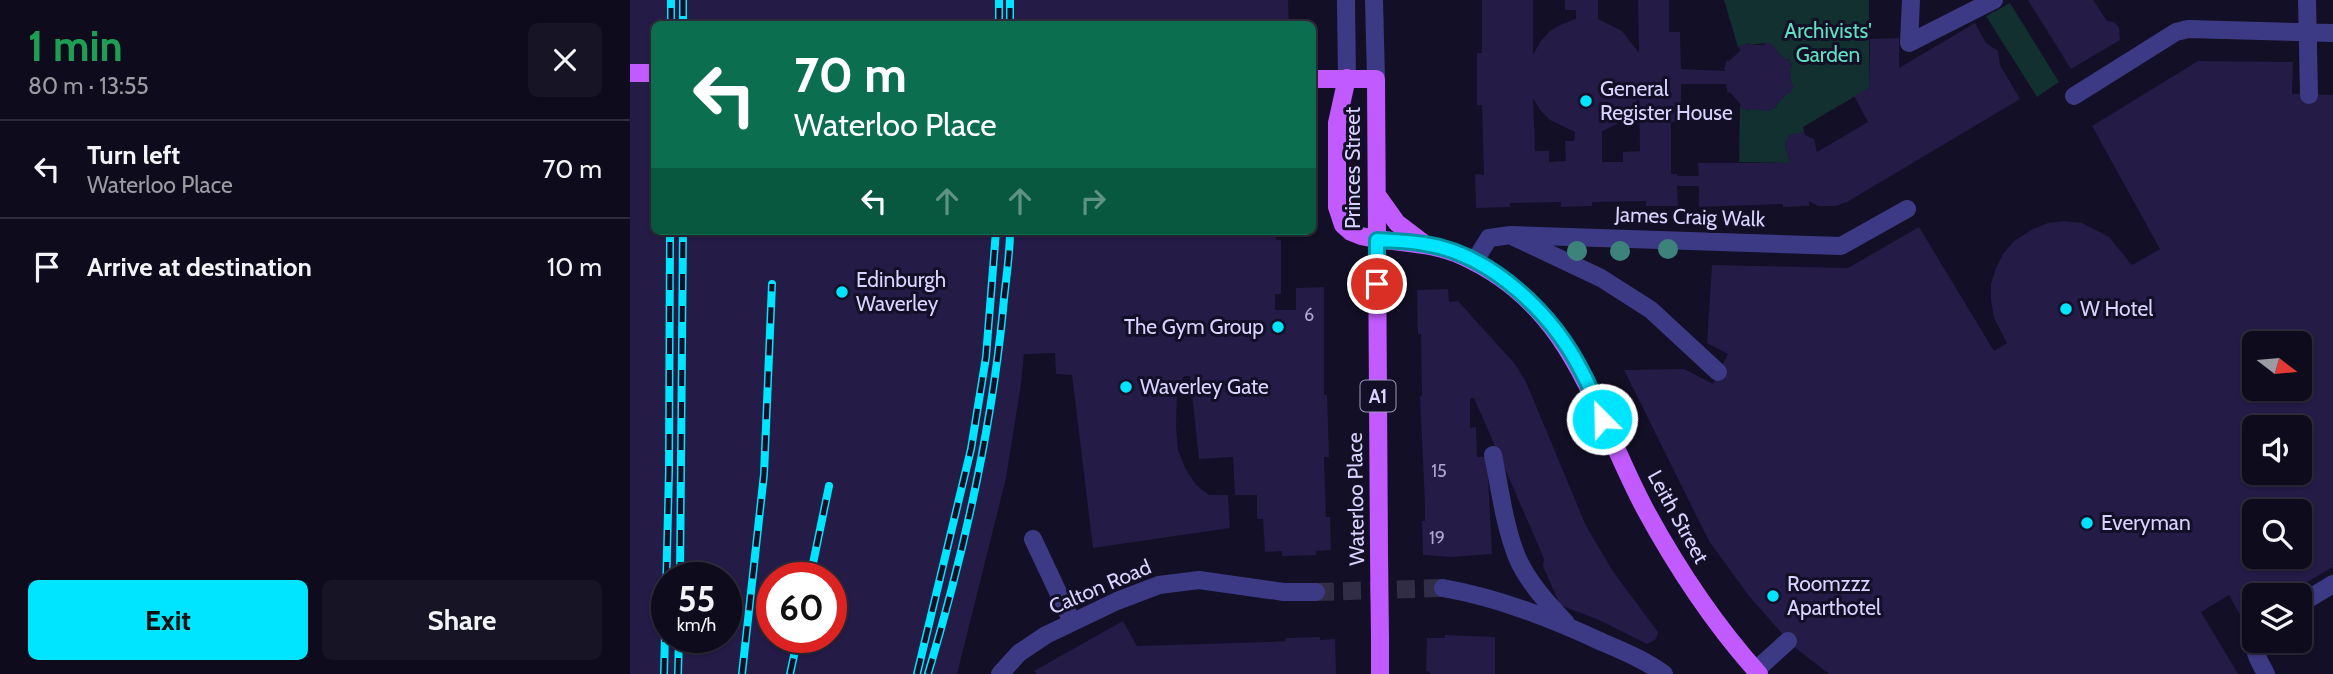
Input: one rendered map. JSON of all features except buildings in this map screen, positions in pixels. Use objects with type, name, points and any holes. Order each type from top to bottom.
[{"type":"main road","points":[[630,73],[651,73]]},
{"type":"main road","name":"Princes Street","points":[[1347,78],[1337,122],[1337,207],[1343,225],[1351,232],[1377,240],[1376,79]]},
{"type":"main road","points":[[1316,79],[1376,79]]},
{"type":"main road","points":[[1376,193],[1396,223],[1426,244]]},
{"type":"main road","name":"Leith Street","points":[[1377,240],[1426,244],[1446,249],[1503,279],[1538,309],[1583,374],[1644,506],[1683,575],[1724,633],[1758,672]]},
{"type":"main road","name":"Waterloo Place","points":[[1377,240],[1380,674]]},
{"type":"street","name":"Princes Street","points":[[1346,0],[1347,78]]},
{"type":"street","name":"Princes Street","points":[[1374,0],[1376,79]]},
{"type":"street","points":[[1911,0],[1909,43],[1994,0]]},
{"type":"street","points":[[2307,0],[2309,95]]},
{"type":"street","points":[[2074,96],[2162,38],[2188,29],[2333,33]]},
{"type":"street","name":"James Craig Walk","points":[[1474,262],[1489,238],[1511,235],[1841,246],[1907,209]]},
{"type":"street","points":[[1511,235],[1601,278],[1651,310],[1718,372]]},
{"type":"street","points":[[1493,455],[1510,536],[1518,559],[1550,606],[1571,628]]},
{"type":"street","points":[[1033,539],[1072,622]]},
{"type":"street","name":"Calton Road","points":[[1000,674],[1019,653],[1072,622],[1159,584],[1199,580],[1284,592],[1316,592]]},
{"type":"street","points":[[2312,597],[2333,584]]},
{"type":"street","points":[[1443,588],[1504,602],[1571,628],[1649,664],[1664,674]]},
{"type":"street","points":[[1758,672],[1788,641]]},
{"type":"street","points":[[2256,653],[2266,674]]},
{"type":"green space","name":"Archivists' Garden","points":[[1724,0],[1869,0],[1869,88],[1803,127],[1804,132],[1790,135],[1785,145],[1790,163],[1739,162],[1740,107],[1749,111],[1767,111],[1777,107],[1788,92],[1791,93],[1792,66],[1789,59],[1786,60],[1774,46],[1766,43],[1749,43],[1738,47]]},
{"type":"green space","points":[[2010,3],[2059,82],[2037,97],[1986,16]]},
{"type":"tunnel","points":[[1316,592],[1443,588]]},
{"type":"railway","points":[[671,0],[671,21]]},
{"type":"railway","points":[[683,0],[683,21]]},
{"type":"railway","points":[[999,0],[999,21]]},
{"type":"railway","points":[[1010,0],[1010,21]]},
{"type":"railway","points":[[664,674],[669,471],[670,235]]},
{"type":"railway","points":[[680,562],[683,235]]},
{"type":"railway","points":[[917,674],[971,449],[986,357],[996,235]]},
{"type":"railway","points":[[928,674],[953,585],[983,448],[998,356],[1010,235]]},
{"type":"railway","points":[[742,674],[764,474],[772,284]]},
{"type":"railway","points":[[813,562],[829,486]]},
{"type":"railway","points":[[678,674],[679,653]]},
{"type":"railway","points":[[790,674],[795,653]]},
{"type":"place","name":"General Register House","points":[[1586,101]]},
{"type":"place","name":"Edinburgh Waverley","points":[[842,292]]},
{"type":"place","name":"W Hotel","points":[[2066,309]]},
{"type":"place","name":"The Gym Group","points":[[1278,327]]},
{"type":"place","name":"Waverley Gate","points":[[1126,387]]},
{"type":"place","name":"Everyman","points":[[2087,523]]},
{"type":"place","name":"Roomzzz Aparthotel","points":[[1773,596]]},
{"type":"route","points":[[1377,284],[1377,240],[1426,244],[1446,249],[1487,269],[1538,309],[1555,330],[1583,374],[1602,419]]}]
